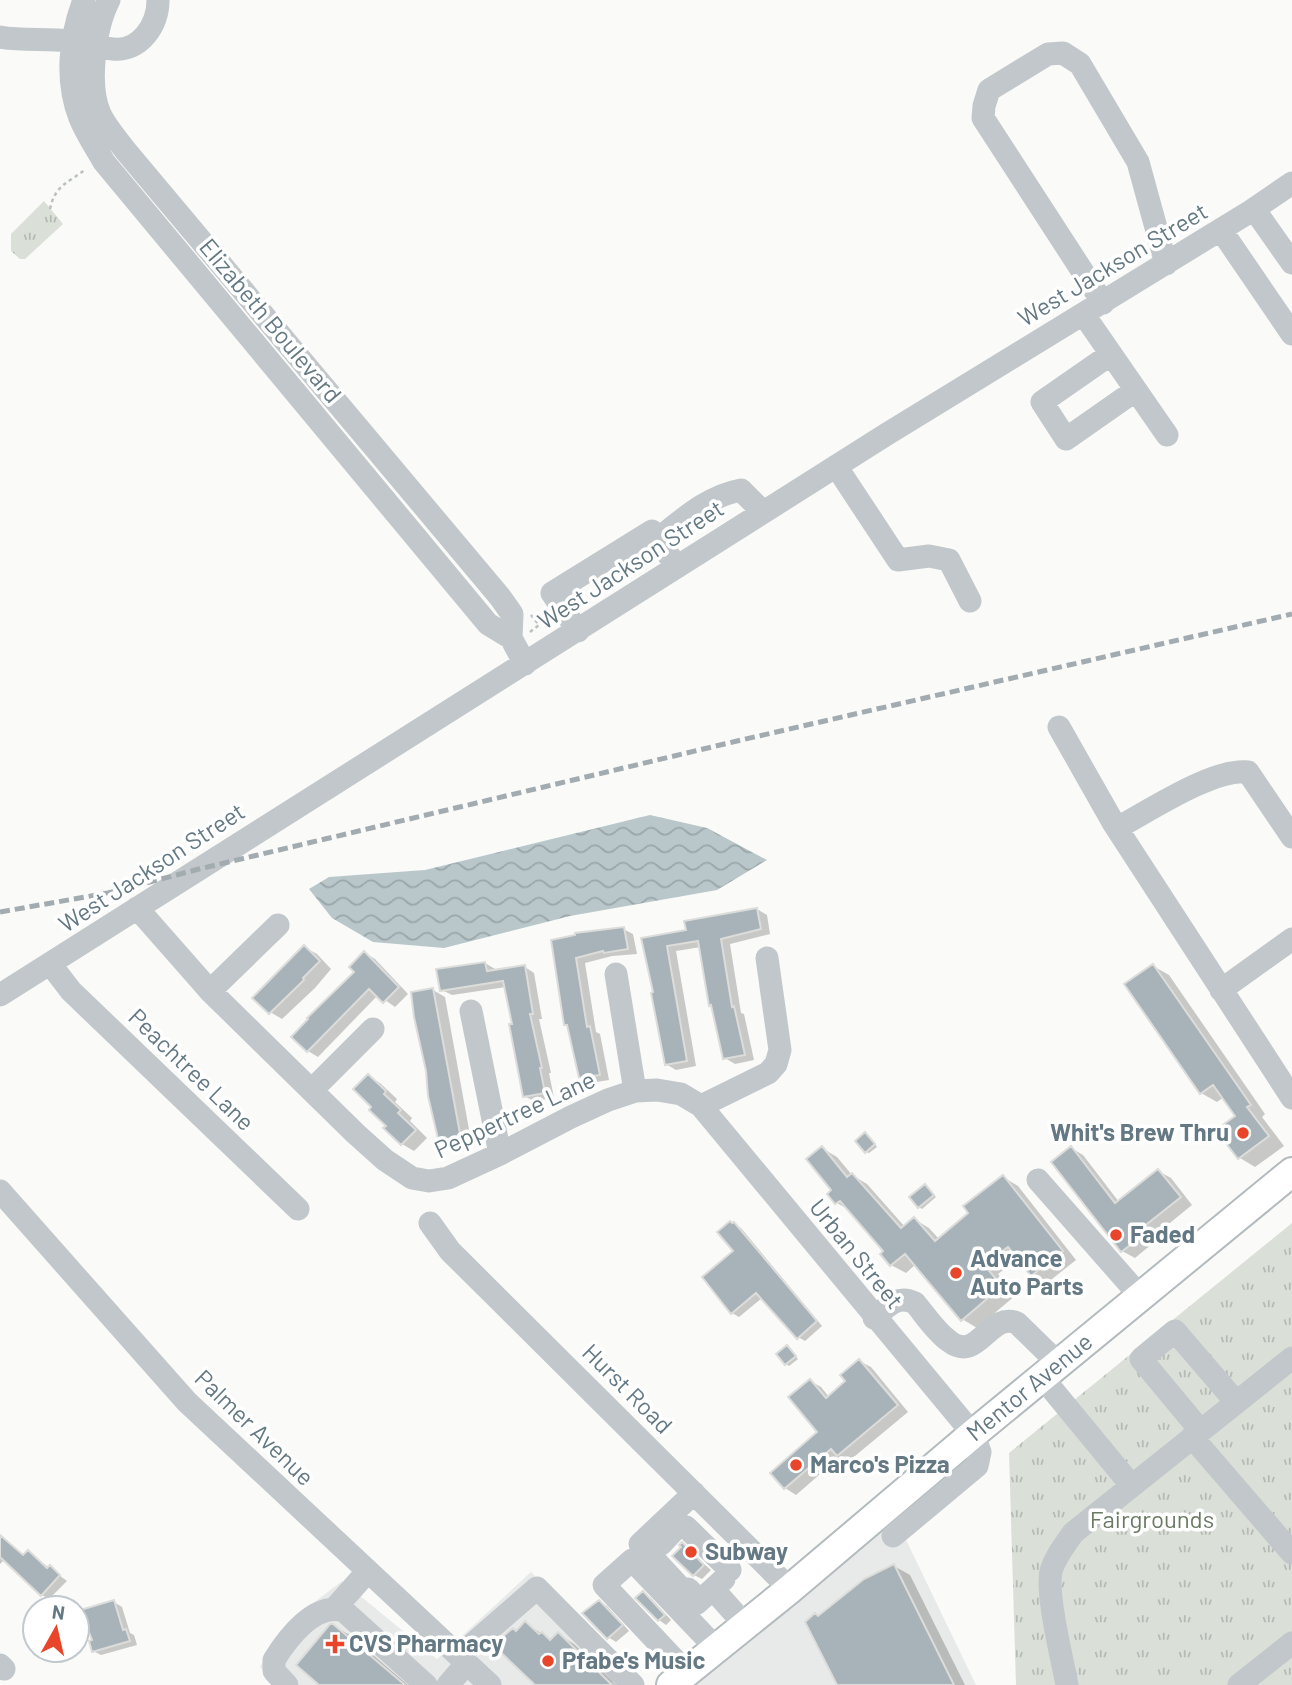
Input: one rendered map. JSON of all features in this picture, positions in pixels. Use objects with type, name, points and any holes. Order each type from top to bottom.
[{"type":"main road","name":"Mentor Avenue","points":[[678,1679],[790,1589],[917,1498],[973,1434],[1292,1172]]},
{"type":"street","name":"Elizabeth Boulevard","points":[[84,0],[72,41],[71,69],[80,118],[104,162],[488,624],[511,638],[525,664]]},
{"type":"street","name":"Elizabeth Boulevard","points":[[109,0],[95,46],[94,85],[99,112],[125,150],[500,597],[512,614],[511,638]]},
{"type":"street","points":[[0,37],[72,41],[117,50],[131,47],[145,38],[155,21],[158,0]]},
{"type":"street","points":[[1166,264],[1138,162],[1080,64],[1063,53],[1048,54],[989,90],[983,118],[1093,309],[1111,354],[1167,435]]},
{"type":"street","name":"West Jackson Street","points":[[0,995],[836,466],[1166,264],[1292,183]]},
{"type":"street","points":[[1254,209],[1292,263]]},
{"type":"street","points":[[1220,230],[1292,334]]},
{"type":"street","points":[[1111,354],[1042,402],[1066,439],[1136,390]]},
{"type":"street","points":[[836,466],[898,560],[929,556],[949,560],[970,601]]},
{"type":"street","points":[[658,539],[723,493],[741,490],[763,512]]},
{"type":"street","points":[[578,631],[552,593],[652,531],[677,567]]},
{"type":"street","points":[[1059,727],[1117,828],[1292,1098]]},
{"type":"street","points":[[1117,828],[1218,775],[1237,771],[1248,772],[1292,837]]},
{"type":"street","name":"Peppertree Lane","points":[[137,908],[210,991],[385,1160],[412,1178],[429,1181],[448,1178],[571,1117],[635,1091],[657,1090],[681,1094],[701,1106]]},
{"type":"street","points":[[210,991],[278,925]]},
{"type":"street","points":[[1221,990],[1290,946]]},
{"type":"street","points":[[701,1106],[768,1073],[776,1064],[780,1050],[767,958]]},
{"type":"street","name":"Peachtree Lane","points":[[51,965],[71,991],[298,1209]]},
{"type":"street","points":[[616,974],[635,1091]]},
{"type":"street","points":[[471,1011],[500,1154]]},
{"type":"street","points":[[312,1090],[373,1029]]},
{"type":"street","name":"Urban Street","points":[[701,1106],[874,1318],[973,1434]]},
{"type":"street","points":[[1038,1180],[1140,1296]]},
{"type":"street","name":"Palmer Avenue","points":[[0,1191],[187,1402],[490,1685]]},
{"type":"street","name":"Hurst Road","points":[[430,1223],[450,1251],[686,1501],[790,1589]]},
{"type":"street","points":[[874,1318],[894,1301],[908,1300],[915,1303],[947,1341],[966,1347],[974,1345],[1000,1322],[1017,1323],[1131,1485]]},
{"type":"street","points":[[1236,1402],[1175,1331],[1142,1359],[1196,1434],[1292,1553]]},
{"type":"street","points":[[1067,1685],[1050,1588],[1051,1570],[1073,1533],[1292,1358]]},
{"type":"street","points":[[893,1536],[917,1498]]},
{"type":"street","points":[[729,1637],[704,1596],[640,1544],[686,1501],[727,1558],[730,1570],[728,1575],[704,1596],[695,1596],[684,1584],[680,1574],[661,1554],[661,1542],[678,1526],[686,1527],[730,1570]]},
{"type":"street","points":[[678,1679],[604,1585],[632,1560],[729,1637]]},
{"type":"street","points":[[287,1685],[274,1671],[274,1660],[301,1625],[324,1611],[335,1608],[368,1571]]},
{"type":"street","points":[[448,1685],[463,1660],[537,1588],[633,1685]]},
{"type":"street","points":[[335,1608],[344,1611],[426,1685]]},
{"type":"street","points":[[1239,1685],[1292,1643]]},
{"type":"path","points":[[50,209],[53,197],[60,187],[90,166]]},
{"type":"shaded area","points":[[895,1517],[976,1685],[686,1685]]},
{"type":"shaded area","points":[[531,1572],[627,1670],[609,1685],[278,1685],[260,1667],[274,1639],[303,1611],[342,1581],[437,1659]]},
{"type":"green space","points":[[44,201],[63,224],[25,259],[20,259],[11,251],[11,234]]},
{"type":"green space","name":"Fairgrounds","points":[[1292,1223],[1292,1685],[1016,1685],[1009,1453]]},
{"type":"water","points":[[650,815],[707,828],[767,860],[717,890],[570,916],[444,948],[373,942],[332,918],[309,889],[329,877],[425,870]]},
{"type":"building","points":[[757,908],[761,929],[721,939],[732,1007],[734,1006],[745,1055],[723,1059],[711,1005],[709,1006],[698,941],[667,946],[687,1061],[665,1065],[641,938],[686,930],[684,921]]},
{"type":"building","points":[[624,927],[628,949],[603,951],[576,958],[587,1027],[590,1026],[600,1075],[579,1078],[567,1025],[564,1025],[551,940],[575,933]]},
{"type":"building","points":[[304,945],[320,961],[269,1014],[252,998]]},
{"type":"building","points":[[364,951],[399,987],[383,1003],[369,989],[307,1052],[291,1037],[354,972],[349,967]]},
{"type":"building","points":[[485,962],[487,971],[525,965],[533,1014],[530,1014],[545,1093],[523,1097],[503,981],[440,991],[436,969]]},
{"type":"building","points":[[1153,964],[1251,1105],[1247,1107],[1269,1136],[1238,1159],[1216,1130],[1235,1116],[1213,1085],[1200,1094],[1124,984]]},
{"type":"building","points":[[433,988],[461,1139],[439,1143],[428,1096],[411,992]]},
{"type":"building","points":[[368,1074],[401,1110],[398,1113],[416,1130],[401,1145],[383,1128],[386,1126],[353,1089]]},
{"type":"building","points":[[865,1132],[875,1144],[865,1153],[855,1141]]},
{"type":"building","points":[[822,1146],[847,1177],[852,1173],[901,1228],[914,1217],[935,1241],[968,1213],[963,1206],[1003,1175],[1063,1251],[1031,1276],[1008,1247],[984,1265],[1002,1286],[961,1321],[905,1254],[890,1266],[880,1254],[883,1251],[840,1201],[835,1204],[827,1194],[831,1190],[806,1159]]},
{"type":"building","points":[[1071,1146],[1115,1203],[1158,1169],[1181,1197],[1137,1232],[1141,1237],[1121,1252],[1051,1162]]},
{"type":"building","points":[[925,1184],[934,1195],[918,1208],[909,1197]]},
{"type":"building","points":[[730,1221],[734,1222],[817,1321],[797,1339],[756,1293],[731,1314],[702,1277],[733,1251],[717,1232]]},
{"type":"building","points":[[787,1345],[796,1356],[785,1365],[776,1354]]},
{"type":"building","points":[[859,1359],[898,1405],[837,1456],[831,1449],[784,1489],[770,1473],[817,1432],[788,1397],[810,1379],[826,1398],[845,1381],[840,1375]]},
{"type":"building","points":[[0,1535],[23,1555],[28,1550],[47,1568],[50,1565],[60,1575],[43,1594],[39,1594],[0,1557]]},
{"type":"building","points":[[682,1542],[704,1565],[693,1576],[672,1556]]},
{"type":"building","points":[[894,1564],[954,1685],[837,1685],[805,1622],[815,1613],[818,1616],[864,1579]]},
{"type":"building","points":[[643,1591],[665,1615],[658,1621],[635,1598]]},
{"type":"building","points":[[114,1600],[123,1630],[126,1629],[130,1641],[92,1652],[91,1607]]},
{"type":"building","points":[[599,1600],[623,1625],[607,1639],[582,1613]]},
{"type":"building","name":"Pfabe's Music","points":[[525,1621],[550,1640],[558,1632],[612,1685],[535,1685],[493,1645],[513,1628],[516,1631]]},
{"type":"building","name":"CVS Pharmacy","points":[[330,1624],[405,1685],[319,1685],[296,1665]]},
{"type":"railway","points":[[0,912],[108,893],[737,741],[1292,614]]},
{"type":"place","name":"Whit's Brew Thru","points":[[1243,1133]]},
{"type":"place","name":"Faded","points":[[1116,1235]]},
{"type":"place","name":"Advance Auto Parts","points":[[956,1273]]},
{"type":"place","name":"Marco's Pizza","points":[[796,1465]]},
{"type":"place","name":"Subway","points":[[691,1552]]},
{"type":"place","name":"CVS Pharmacy","points":[[335,1644]]},
{"type":"place","name":"Pfabe's Music","points":[[548,1661]]}]
